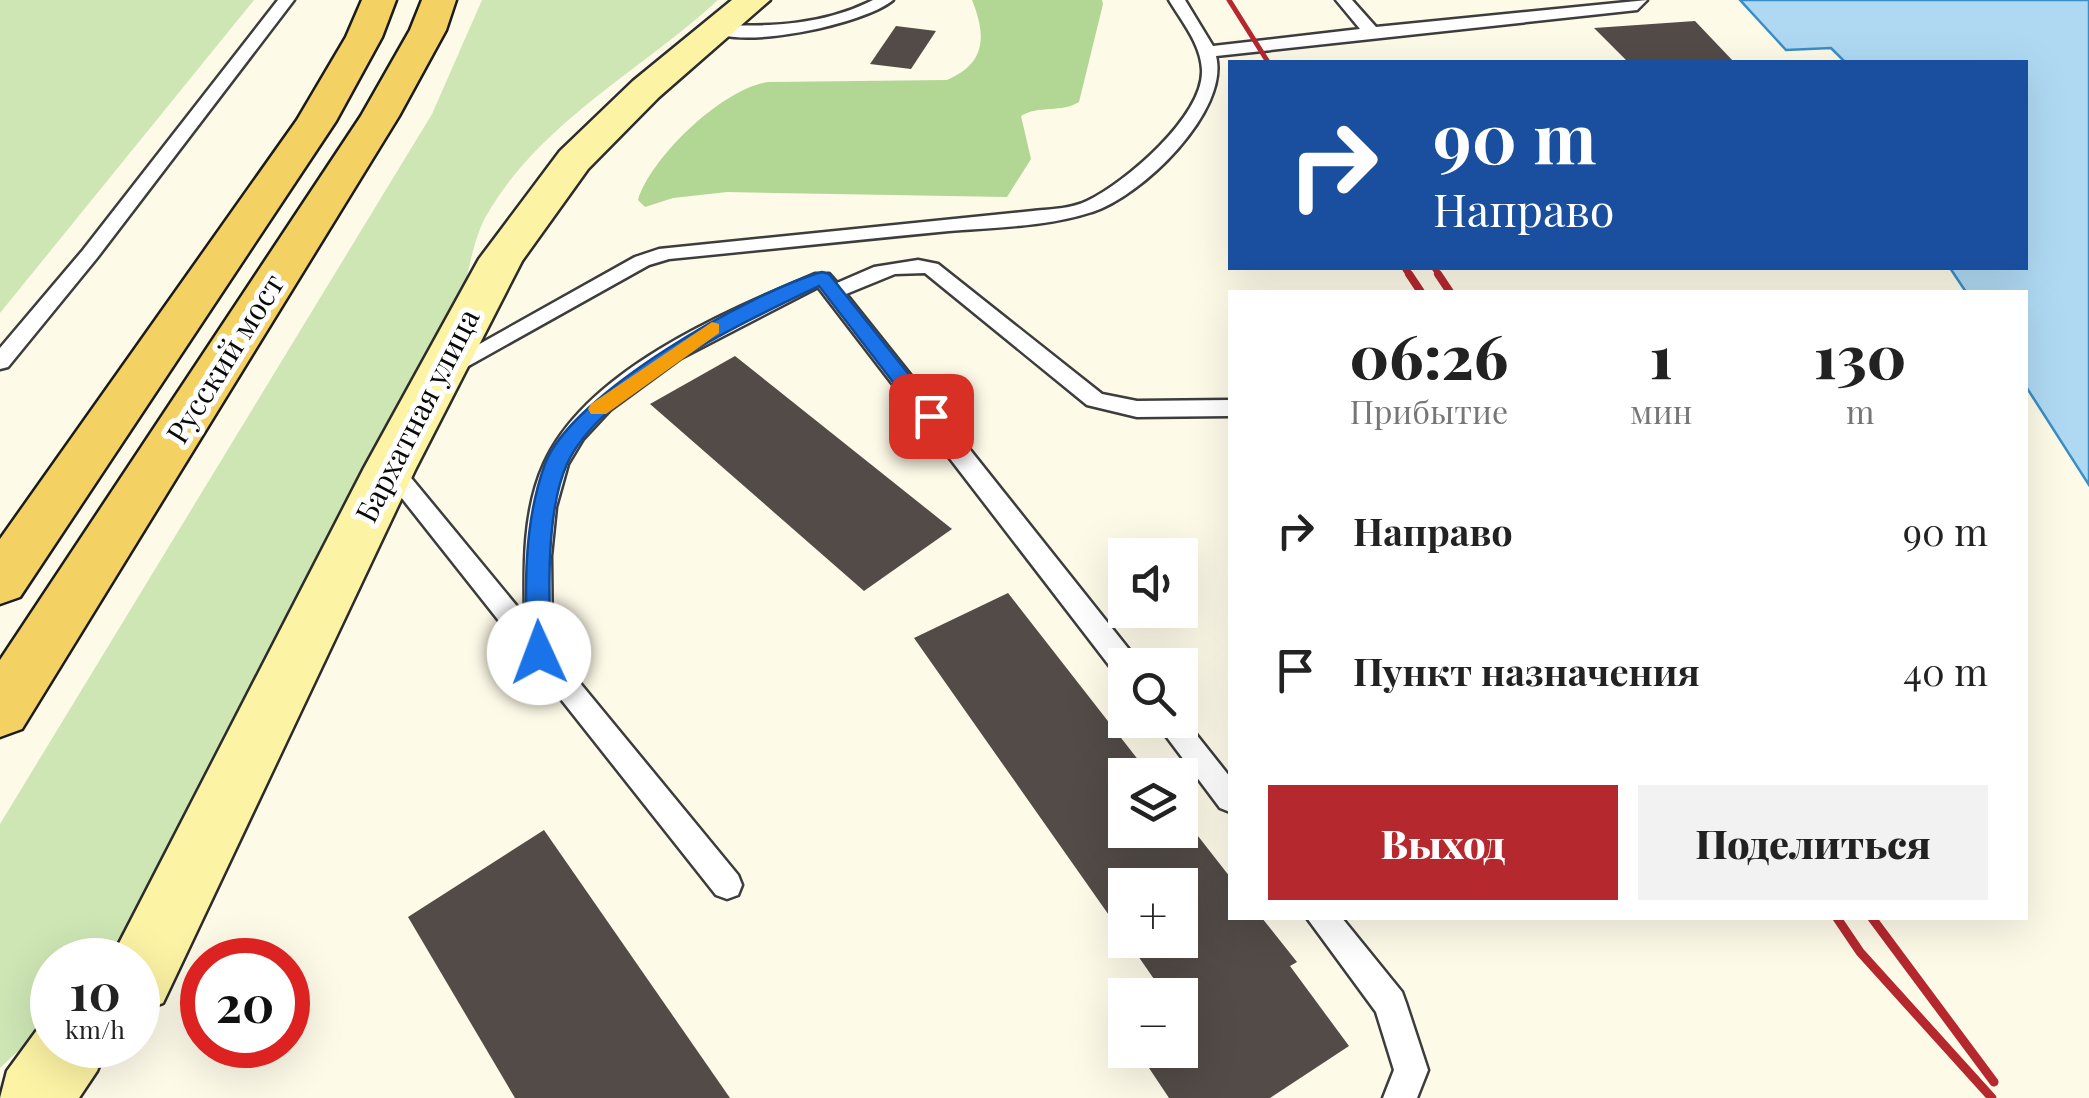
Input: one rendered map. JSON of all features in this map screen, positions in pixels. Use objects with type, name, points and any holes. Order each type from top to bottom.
[{"type":"main road","name":"Русский мост","points":[[0,582],[316,121],[364,37],[379,0]]},
{"type":"main road","name":"Русский мост","points":[[0,710],[380,116],[428,30],[439,0]]},
{"type":"street","name":"Бархатная улица","points":[[175,900],[437,374],[501,259],[574,160],[646,90],[735,15]]},
{"type":"street","points":[[148,938],[175,900]]},
{"type":"street","points":[[157,938],[175,900]]},
{"type":"street","points":[[34,1098],[55,1068]]},
{"type":"street","points":[[82,1098],[96,1068]]},
{"type":"lane","points":[[0,362],[90,254],[286,0]]},
{"type":"lane","points":[[735,15],[758,32],[820,26],[885,0]]},
{"type":"lane","points":[[437,374],[642,261],[666,253],[1034,217],[1090,207],[1118,192],[1178,135],[1208,94],[1211,80],[1207,52],[1177,0]]},
{"type":"lane","points":[[1344,0],[1371,31]]},
{"type":"lane","points":[[1207,52],[1371,31],[1637,5],[1639,0]]},
{"type":"lane","points":[[797,239],[828,285],[1112,648]]},
{"type":"lane","points":[[539,653],[536,590],[541,530],[556,463],[592,414],[698,336],[828,285],[892,266],[931,268],[1095,400],[1137,408],[1228,408]]},
{"type":"lane","points":[[390,468],[726,885]]},
{"type":"lane","points":[[1182,738],[1228,796]]},
{"type":"lane","points":[[1324,920],[1390,1003],[1410,1070],[1400,1098]]},
{"type":"green space","points":[[0,0],[254,0],[0,313]]},
{"type":"green space","points":[[482,0],[718,0],[562,126],[507,184],[480,229],[457,321],[137,926],[127,938],[30,938],[30,1040],[0,1068],[0,824],[432,114]]},
{"type":"green space","points":[[972,0],[1102,0],[1103,4],[1079,102],[1021,116],[1031,159],[1007,197],[727,192],[673,198],[645,207],[638,200],[657,164],[673,145],[711,111],[750,87],[768,82],[947,80],[960,73],[970,65],[980,47],[980,25]]},
{"type":"water","points":[[1740,0],[2089,0],[2089,485],[2028,390],[2028,290],[1965,290],[1951,270],[2028,270],[2028,60],[1843,60],[1831,48],[1786,50]]},
{"type":"building","points":[[1695,21],[1732,60],[1626,60],[1594,28]]},
{"type":"building","points":[[896,26],[936,31],[911,69],[870,64]]},
{"type":"building","points":[[735,356],[952,529],[864,591],[650,404]]},
{"type":"building","points":[[1008,593],[1108,721],[1108,738],[1121,738],[1137,758],[1108,758],[1108,848],[1198,848],[1198,836],[1228,874],[1228,920],[1264,920],[1297,962],[1290,966],[1349,1046],[1270,1098],[1169,1098],[1149,1068],[1198,1068],[1198,978],[1153,978],[1139,958],[1198,958],[1198,868],[1108,868],[1108,914],[914,638]]},
{"type":"building","points":[[544,830],[730,1098],[515,1098],[408,917]]},
{"type":"railway","points":[[1229,0],[1267,60]]},
{"type":"railway","points":[[1405,270],[1410,277]]},
{"type":"railway","points":[[1435,270],[1449,290]]},
{"type":"railway","points":[[1409,274],[1420,290]]},
{"type":"railway","points":[[1838,920],[1860,952],[1992,1098]]},
{"type":"railway","points":[[1873,920],[1994,1082]]},
{"type":"slow traffic","points":[[599,409],[712,328]]},
{"type":"route","points":[[539,653],[536,590],[541,530],[556,463],[592,414],[698,336],[822,278],[931,416]]}]
